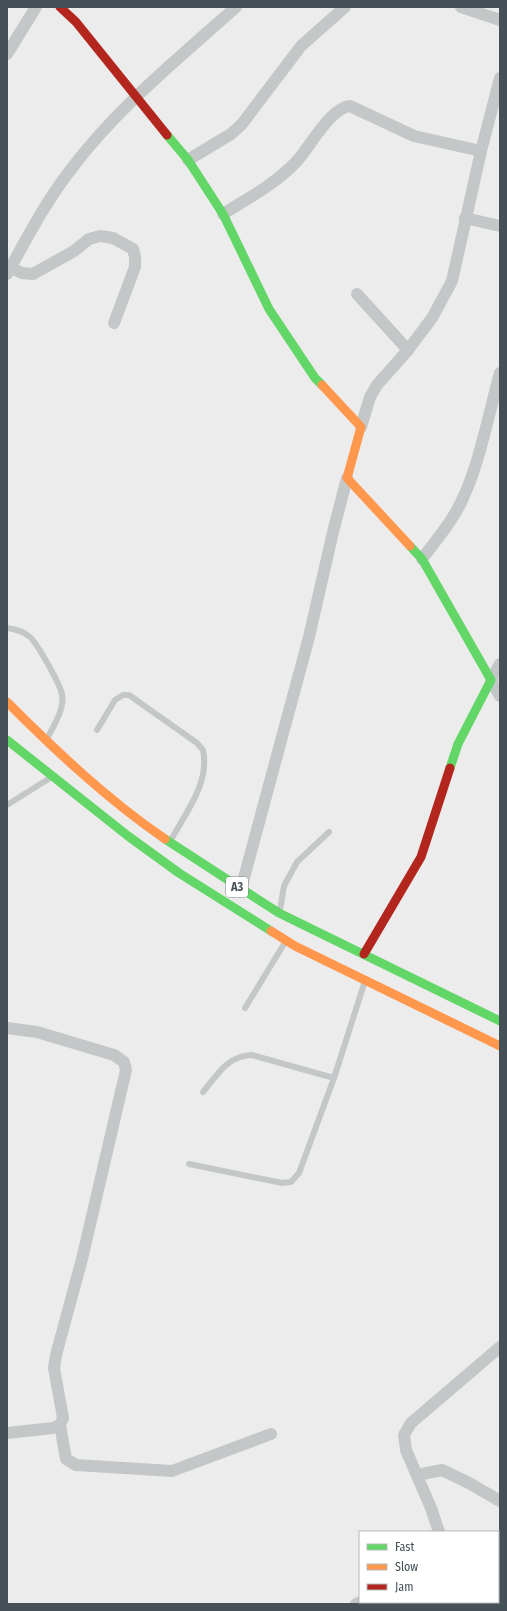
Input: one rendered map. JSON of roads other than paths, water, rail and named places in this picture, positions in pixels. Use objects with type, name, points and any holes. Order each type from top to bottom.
[{"type":"main road","points":[[60,7],[76,22],[188,160],[223,214],[273,315],[314,378],[362,427],[347,478],[422,559],[491,680],[458,744],[421,857],[364,954]]},
{"type":"main road","name":"A3","points":[[7,702],[46,741],[136,819],[169,843],[279,913],[500,1020]]},
{"type":"main road","name":"A3","points":[[7,740],[128,836],[178,873],[286,941],[500,1046]]},
{"type":"main road","points":[[7,751],[30,758]]},
{"type":"street","points":[[7,54],[36,7]]},
{"type":"street","points":[[114,323],[135,267],[135,257],[133,249],[113,238],[100,236],[89,239],[74,251],[33,274],[8,269],[50,198],[72,168],[135,96],[236,7]]},
{"type":"street","points":[[188,160],[231,134],[242,124],[301,46],[345,7]]},
{"type":"street","points":[[461,7],[500,20]]},
{"type":"street","points":[[362,427],[370,397],[377,385],[408,350],[432,318],[452,281],[465,218],[500,78]]},
{"type":"street","points":[[223,214],[274,183],[297,161],[332,115],[342,106],[350,106],[414,136],[481,151]]},
{"type":"street","points":[[465,218],[500,226]]},
{"type":"street","points":[[357,294],[408,350]]},
{"type":"street","points":[[422,559],[452,519],[464,498],[473,474],[500,373]]},
{"type":"street","points":[[241,889],[309,637],[332,532],[347,478]]},
{"type":"street","points":[[500,664],[491,680],[500,696]]},
{"type":"street","points":[[7,1028],[37,1032],[114,1055],[124,1062],[126,1070],[83,1251],[56,1355],[54,1368],[63,1418],[60,1425],[66,1458],[69,1462],[76,1465],[172,1471],[271,1434]]},
{"type":"street","points":[[439,1531],[406,1450],[404,1435],[411,1423],[500,1347]]},
{"type":"street","points":[[7,1433],[54,1428],[60,1425]]},
{"type":"street","points":[[417,1475],[442,1470],[469,1483],[500,1501]]},
{"type":"lane","points":[[7,628],[13,628],[30,637],[47,663],[62,694],[60,711],[46,741]]},
{"type":"lane","points":[[97,730],[115,700],[123,694],[129,695],[196,743],[203,750],[205,771],[202,784],[169,843]]},
{"type":"lane","points":[[7,805],[53,776]]},
{"type":"lane","points":[[279,913],[284,886],[297,862],[329,832]]},
{"type":"lane","points":[[245,1008],[286,941]]},
{"type":"lane","points":[[189,1164],[282,1183],[291,1182],[299,1173],[334,1078],[365,980]]},
{"type":"lane","points":[[203,1092],[231,1059],[241,1055],[252,1055],[334,1078]]}]
